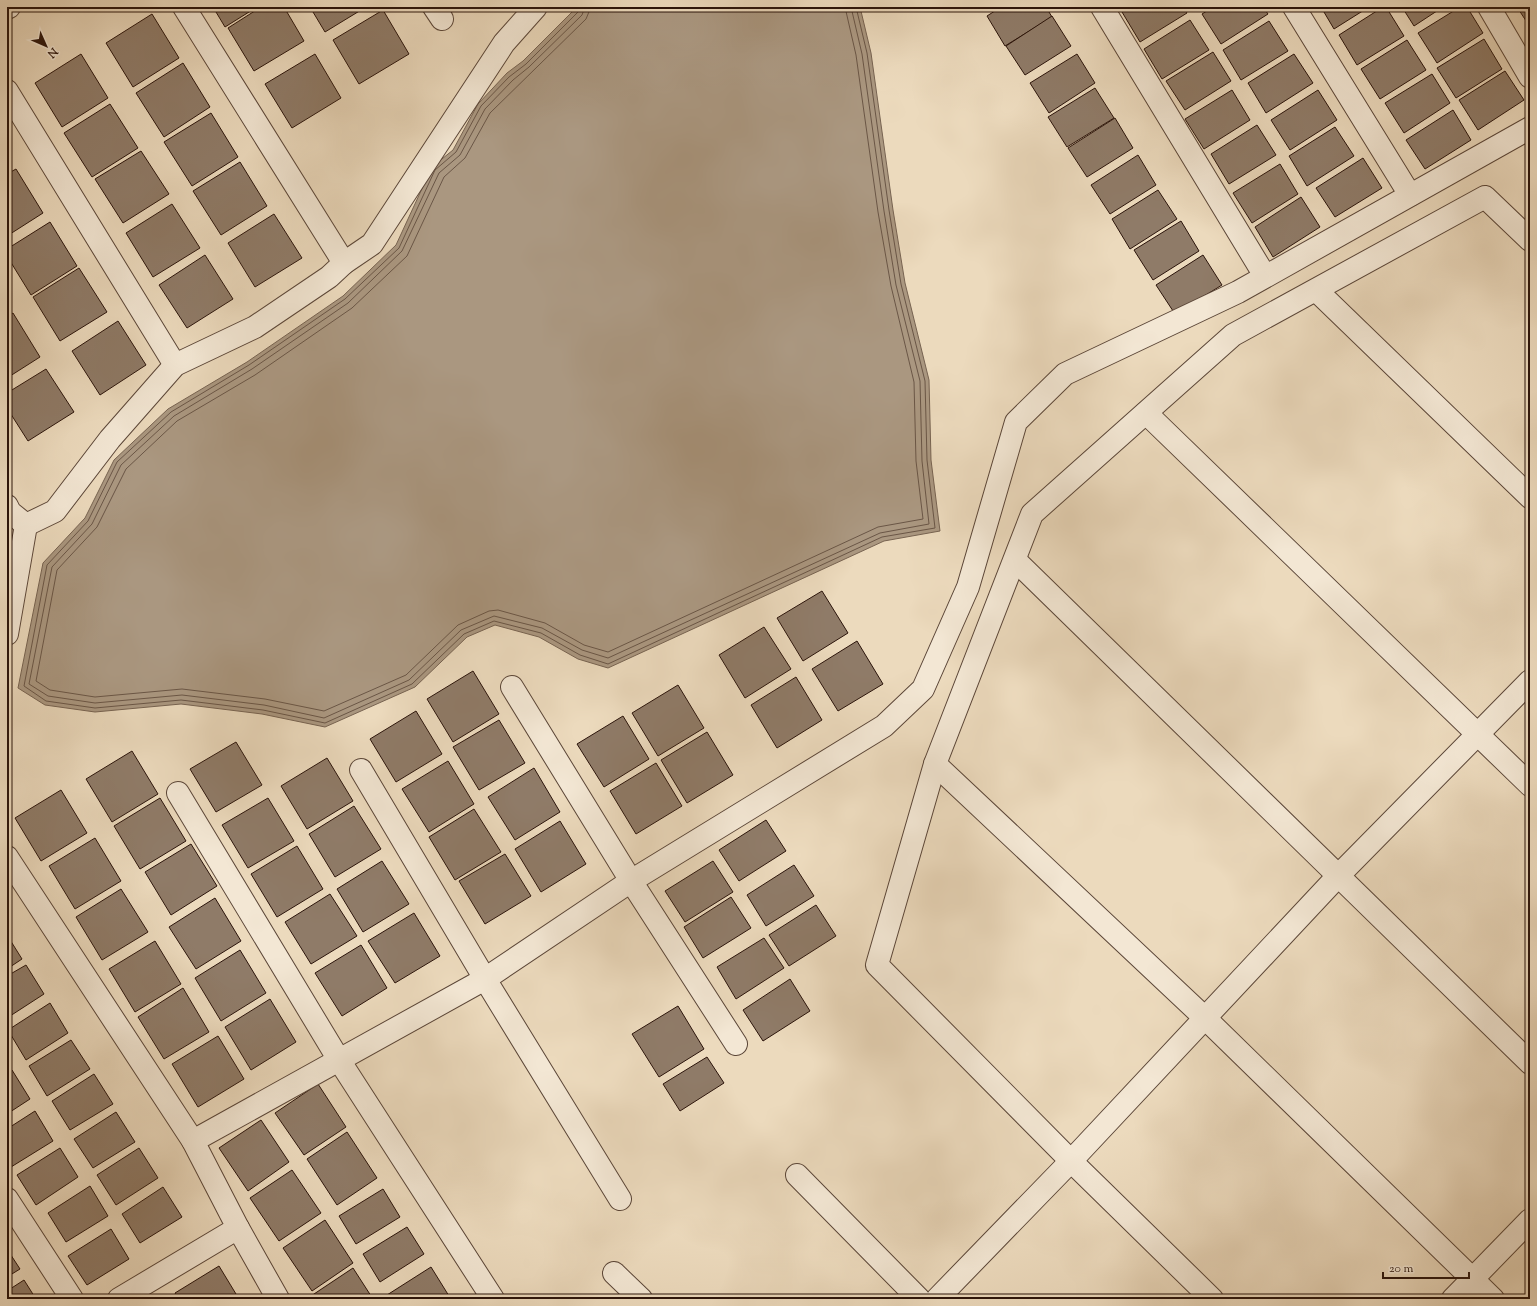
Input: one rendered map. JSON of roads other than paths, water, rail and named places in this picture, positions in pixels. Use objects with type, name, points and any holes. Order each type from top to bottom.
[{"type":"street","points":[[184,7],[344,263]]},
{"type":"street","points":[[26,524],[55,511],[110,439],[175,365],[255,327],[329,277],[344,263],[372,244],[504,43],[536,7]]},
{"type":"street","points":[[1102,7],[1265,276]]},
{"type":"street","points":[[1294,7],[1410,195]]},
{"type":"street","points":[[1489,7],[1530,77]]},
{"type":"street","points":[[7,91],[175,365]]},
{"type":"street","points":[[193,1141],[485,979],[631,881],[884,726],[923,689],[968,587],[1016,422],[1065,374],[1238,292],[1530,128]]},
{"type":"street","points":[[1212,1299],[1071,1161],[877,965],[935,764],[1032,514],[1233,335],[1317,291],[1485,197],[1530,240]]},
{"type":"street","points":[[1317,291],[1530,497]]},
{"type":"street","points":[[1146,412],[1530,785]]},
{"type":"street","points":[[7,506],[10,512],[26,524]]},
{"type":"street","points":[[7,634],[26,524]]},
{"type":"street","points":[[1015,560],[1530,1063]]},
{"type":"street","points":[[937,1299],[1206,1019],[1338,876],[1530,681]]},
{"type":"street","points":[[512,687],[631,881],[736,1044]]},
{"type":"street","points":[[935,764],[1206,1019],[1493,1299]]},
{"type":"street","points":[[361,770],[485,979],[620,1199]]},
{"type":"street","points":[[178,793],[339,1060],[492,1299]]},
{"type":"street","points":[[7,857],[193,1141],[238,1228],[278,1299]]},
{"type":"street","points":[[798,1175],[919,1299]]},
{"type":"street","points":[[7,1199],[72,1299]]},
{"type":"street","points":[[1453,1299],[1530,1220]]},
{"type":"street","points":[[119,1299],[238,1228]]},
{"type":"street","points":[[614,1273],[641,1299]]},
{"type":"water","points":[[577,7],[860,7],[871,53],[905,283],[929,380],[931,460],[940,531],[884,541],[608,668],[578,659],[539,637],[495,625],[467,637],[415,687],[325,727],[262,714],[181,704],[95,712],[45,705],[18,688],[43,563],[85,518],[114,460],[168,409],[247,362],[343,296],[396,245],[432,167],[453,150],[478,104],[507,73],[523,61]]}]
